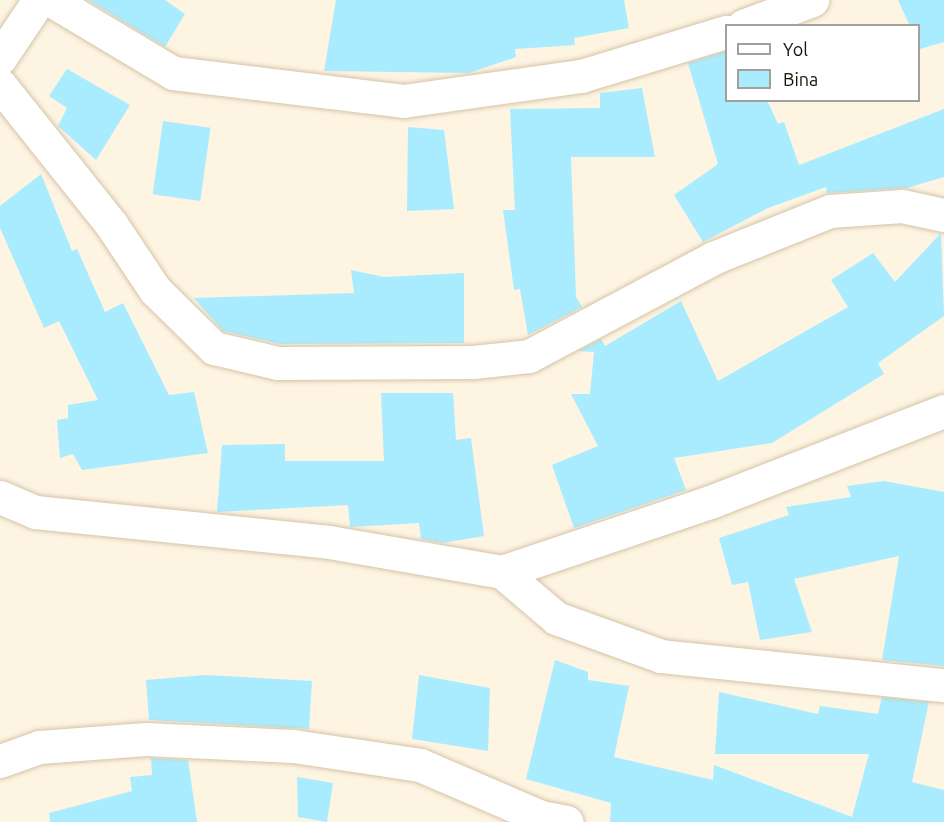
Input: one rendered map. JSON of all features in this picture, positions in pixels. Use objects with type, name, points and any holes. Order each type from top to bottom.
[{"type":"street","points":[[748,24],[812,0]]},
{"type":"street","points":[[0,58],[34,3],[173,73],[403,101],[581,76],[725,32]]},
{"type":"street","points":[[0,85],[111,224],[155,290],[214,348],[278,363],[473,362],[529,356],[714,258],[830,211],[902,207],[944,216]]},
{"type":"street","points":[[0,497],[35,512],[329,542],[502,572],[702,504],[944,411]]},
{"type":"street","points":[[502,572],[556,618],[661,656],[944,685]]},
{"type":"street","points":[[0,761],[39,747],[146,739],[293,746],[420,765],[541,817],[567,822]]},
{"type":"building","points":[[88,0],[165,0],[185,14],[165,47]]},
{"type":"building","points":[[336,0],[624,0],[629,28],[574,38],[575,45],[515,49],[516,57],[469,73],[324,71]]},
{"type":"building","points":[[898,0],[944,0],[944,42],[920,49],[920,24],[909,24]]},
{"type":"building","points":[[725,51],[725,102],[768,102],[778,124],[784,122],[799,165],[944,109],[944,177],[907,188],[827,193],[826,187],[768,208],[703,242],[674,195],[718,164],[688,63]]},
{"type":"building","points":[[67,69],[130,105],[96,160],[58,126],[67,108],[49,96]]},
{"type":"building","points":[[642,88],[655,157],[571,157],[576,297],[582,307],[528,335],[520,289],[514,290],[503,210],[515,210],[510,109],[600,108],[600,93]]},
{"type":"building","points":[[163,121],[211,128],[200,201],[153,194]]},
{"type":"building","points":[[408,127],[444,130],[454,209],[407,211]]},
{"type":"building","points":[[41,174],[72,251],[77,249],[105,312],[123,303],[169,395],[194,392],[208,453],[82,470],[73,454],[60,458],[57,420],[68,418],[68,405],[98,400],[59,321],[44,328],[0,228],[0,206]]},
{"type":"building","points":[[941,233],[944,316],[878,363],[884,374],[772,443],[674,458],[686,490],[574,528],[552,465],[598,446],[571,394],[590,394],[594,352],[578,351],[601,339],[605,346],[681,301],[718,381],[848,307],[831,280],[873,253],[895,282]]},
{"type":"building","points":[[351,270],[384,277],[464,273],[464,343],[280,344],[223,331],[194,298],[354,293]]},
{"type":"building","points":[[381,393],[453,393],[456,440],[471,438],[484,536],[442,543],[421,539],[419,523],[350,527],[348,505],[217,512],[222,445],[285,444],[285,461],[384,461]]},
{"type":"building","points":[[884,481],[944,492],[944,666],[882,660],[899,556],[794,579],[812,632],[760,640],[748,582],[732,585],[719,538],[789,515],[786,507],[851,497],[847,486]]},
{"type":"building","points":[[555,660],[588,672],[588,680],[629,686],[614,757],[713,780],[714,765],[852,817],[869,754],[715,754],[719,692],[818,714],[820,706],[878,714],[882,697],[929,702],[912,782],[944,790],[944,822],[610,822],[611,803],[526,779]]},
{"type":"building","points":[[205,675],[312,681],[309,729],[149,720],[146,680]]},
{"type":"building","points":[[419,675],[490,688],[488,751],[412,739]]},
{"type":"building","points":[[151,758],[188,760],[197,822],[50,822],[49,813],[132,791],[130,777],[152,775]]},
{"type":"building","points":[[297,777],[333,783],[327,822],[298,817]]}]
